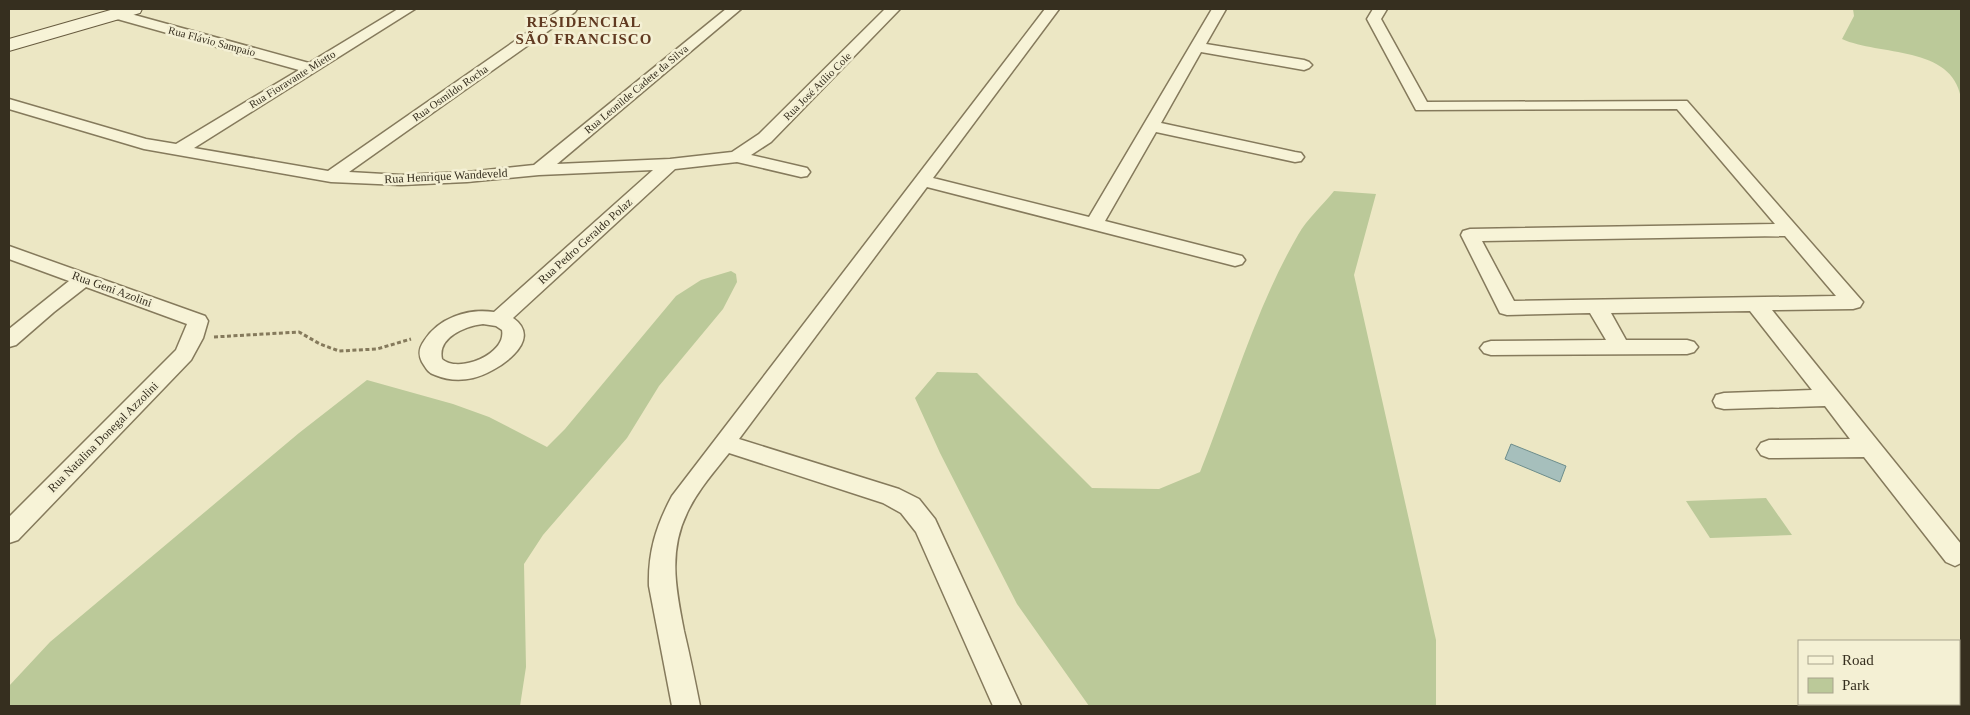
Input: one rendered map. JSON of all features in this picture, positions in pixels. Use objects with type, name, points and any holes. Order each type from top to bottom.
[{"type":"main road","points":[[9,33],[94,9]]},
{"type":"main road","points":[[9,45],[124,11]]},
{"type":"street","name":"Rua Fioravante Mietto","points":[[177,150],[408,9]]},
{"type":"street","name":"Rua Osmildo Rocha","points":[[331,177],[570,9]]},
{"type":"street","name":"Rua Leonilde Cadete da Silva","points":[[539,170],[734,9]]},
{"type":"street","name":"Rua José Atílio Cole","points":[[737,157],[765,138],[893,9]]},
{"type":"street","points":[[686,706],[662,586],[662,549],[667,528],[676,509],[1052,9]]},
{"type":"street","points":[[1094,224],[1219,9]]},
{"type":"street","points":[[1380,9],[1374,19],[1422,107],[1681,104],[1853,302],[1507,308],[1470,235],[1790,230]]},
{"type":"street","name":"Rua Flávio Sampaio","points":[[124,11],[310,68]]},
{"type":"street","points":[[1197,46],[1304,65]]},
{"type":"street","name":"Rua Henrique Wandeveld","points":[[9,104],[144,144],[331,177],[401,180],[466,177],[539,170],[670,164],[737,157],[800,172]]},
{"type":"street","points":[[1151,126],[1295,157]]},
{"type":"street","name":"Rua Pedro Geraldo Polaz","points":[[499,319],[670,164]]},
{"type":"street","points":[[923,181],[1235,260]]},
{"type":"street","name":"Rua Geni Azolini","points":[[9,252],[198,321],[193,338]]},
{"type":"street","points":[[9,340],[47,307],[84,279]]},
{"type":"street","points":[[1756,304],[1955,555]]},
{"type":"street","points":[[1597,307],[1620,347]]},
{"type":"street","points":[[483,317],[499,319],[509,325],[513,331],[511,346],[496,361],[473,371],[449,372],[434,364],[430,357],[430,350],[440,334],[460,322],[471,318],[483,317]]},
{"type":"street","name":"Rua Natalina Donegal Azzolini","points":[[9,533],[184,355],[193,338]]},
{"type":"street","points":[[1491,348],[1687,347]]},
{"type":"street","points":[[1724,401],[1831,398]]},
{"type":"street","points":[[724,443],[891,496],[910,506],[926,526],[1007,706]]},
{"type":"street","points":[[1769,450],[1870,448]]},
{"type":"path","points":[[193,338],[299,332],[320,344],[339,351],[377,349],[420,336],[440,334]]},
{"type":"green space","points":[[1853,9],[1961,9],[1961,98],[1955,81],[1944,69],[1929,61],[1912,55],[1857,44],[1842,39],[1854,16]]},
{"type":"green space","points":[[1334,191],[1376,194],[1354,275],[1436,640],[1436,706],[1089,706],[1017,604],[940,453],[915,398],[937,372],[977,373],[1092,488],[1159,489],[1200,472],[1269,292],[1302,229]]},
{"type":"green space","points":[[731,271],[736,274],[737,282],[723,309],[659,386],[627,438],[543,535],[524,564],[526,667],[520,706],[9,706],[9,686],[50,642],[299,433],[367,380],[453,404],[489,417],[547,447],[565,429],[676,296],[701,280]]},
{"type":"green space","points":[[1766,498],[1792,535],[1710,538],[1686,501]]},
{"type":"green space","points":[[1961,672],[1961,706],[1900,706],[1960,705]]},
{"type":"water","points":[[1511,444],[1566,466],[1560,482],[1505,459]]},
{"type":"district","name":"RESIDENCIAL SÃO FRANCISCO","points":[[584,30]]}]
